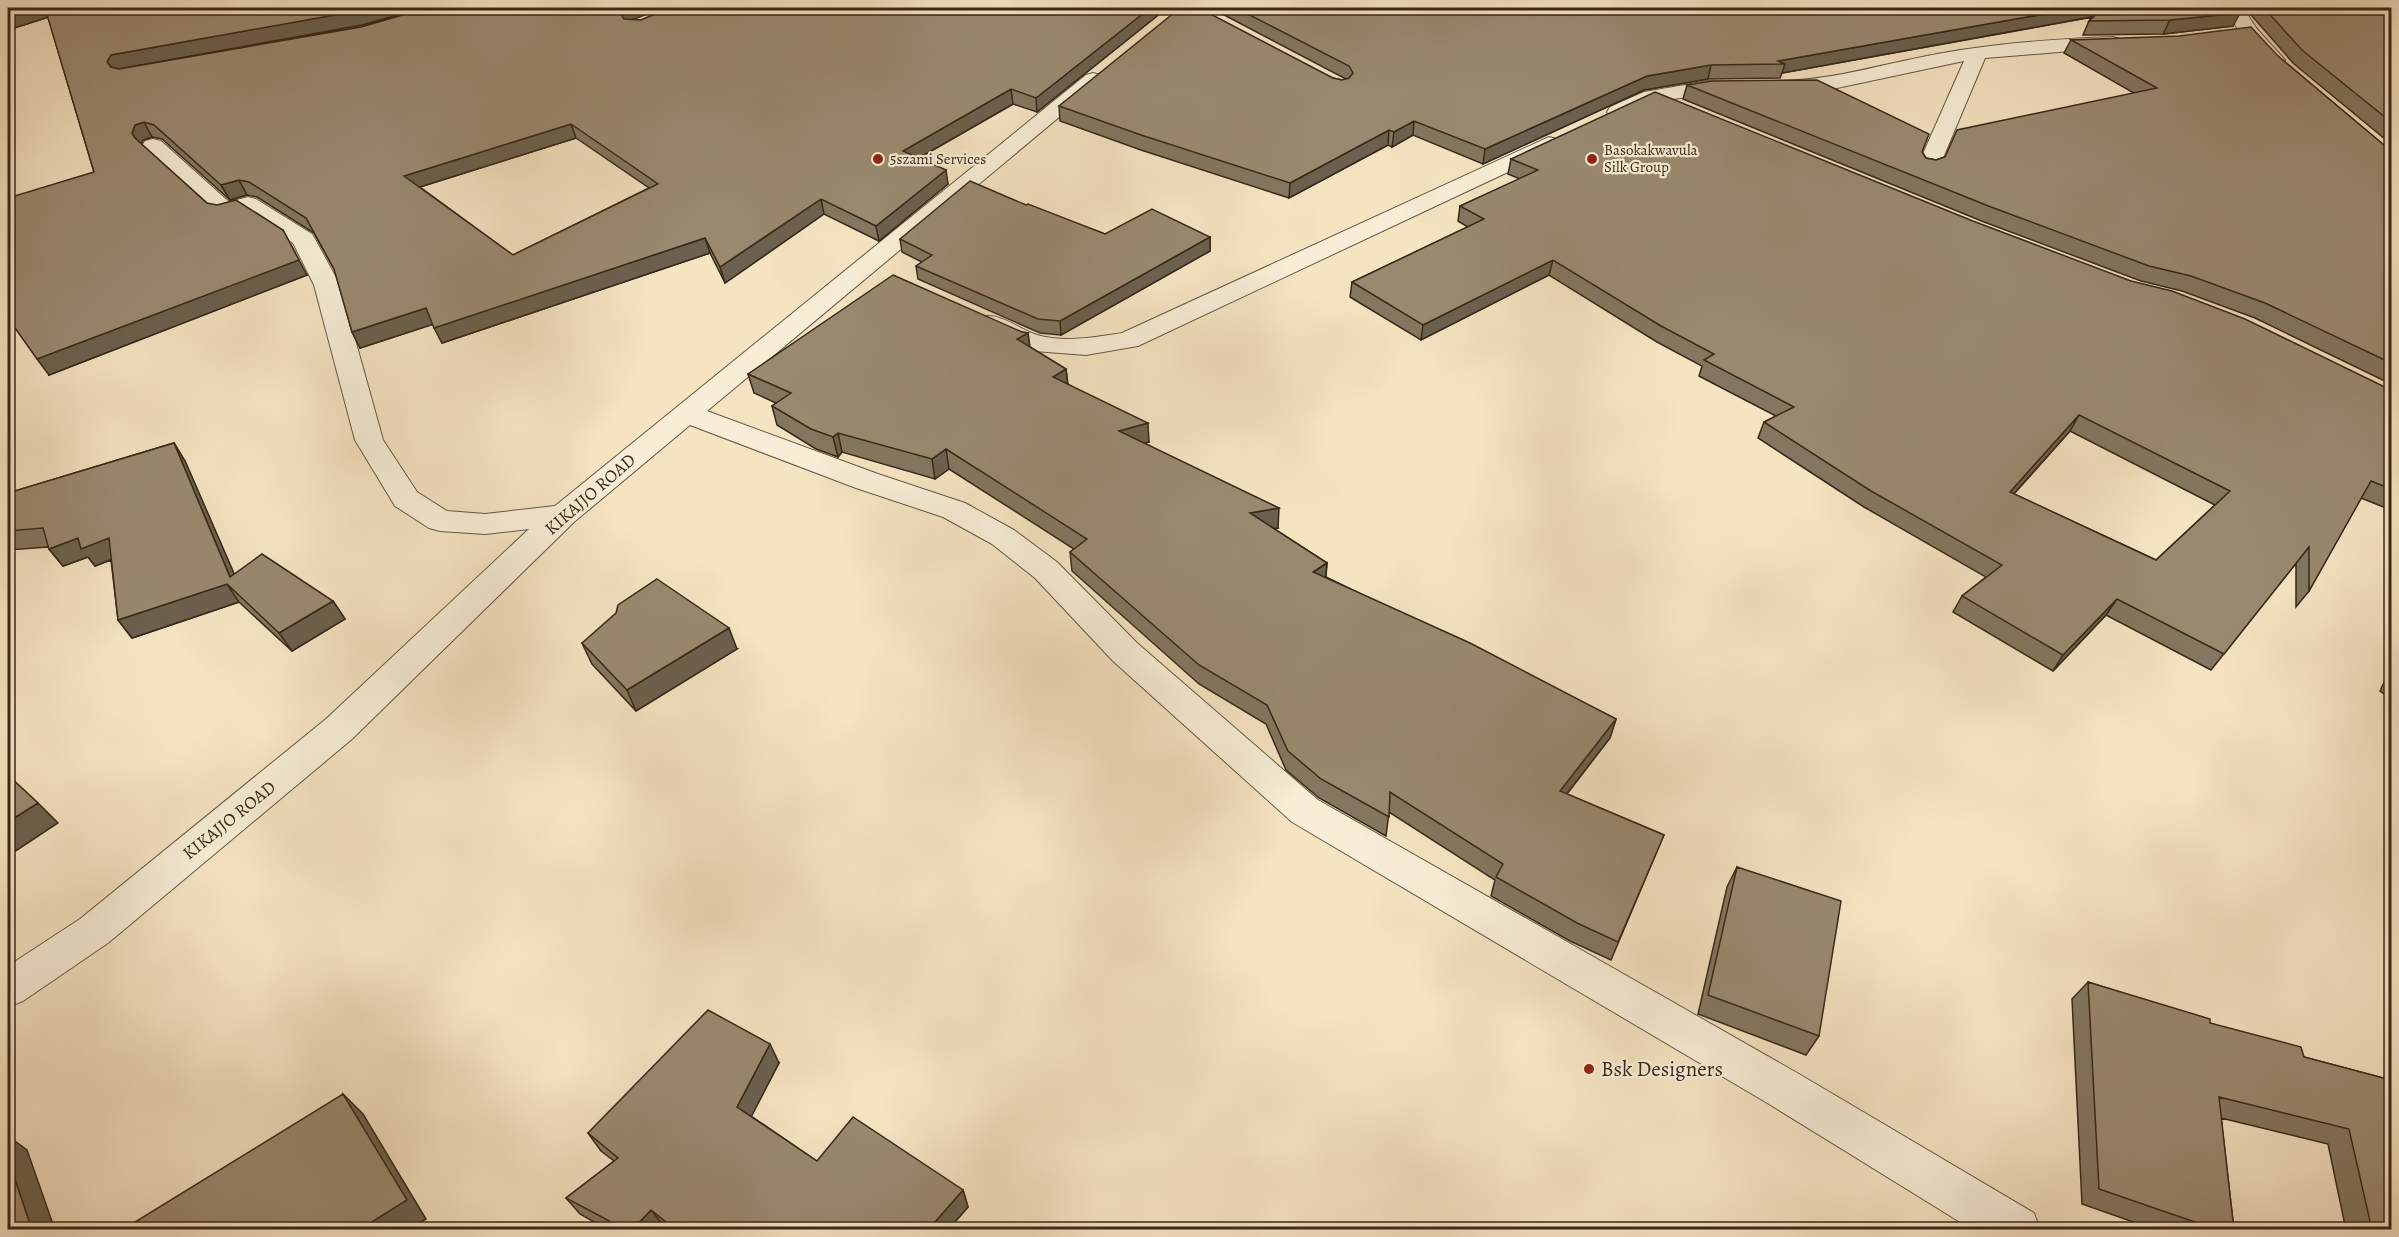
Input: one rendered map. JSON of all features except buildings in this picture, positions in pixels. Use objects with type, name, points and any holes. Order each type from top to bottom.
[{"type":"street","points":[[2234,8],[2238,33],[2288,71]]},
{"type":"street","points":[[1598,121],[1651,96],[1708,87],[1831,85],[1922,63],[2032,46],[2139,42]]},
{"type":"street","points":[[1929,165],[1977,54]]},
{"type":"street","name":"KIKAJJO ROAD","points":[[8,988],[94,931],[339,729],[563,515],[685,413],[874,272],[1117,60]]},
{"type":"street","points":[[1651,96],[1695,114]]},
{"type":"street","points":[[970,314],[1034,343],[1086,347],[1129,340],[1566,136]]},
{"type":"street","points":[[153,146],[225,211],[248,204],[303,239],[327,285],[369,440],[406,499],[440,521],[485,524],[563,515]]},
{"type":"street","points":[[685,413],[867,481],[954,510],[1003,537],[1046,570],[1125,652],[1305,811],[1375,854],[1774,1083],[2017,1230]]},
{"type":"place","name":"5szami Services","points":[[878,159]]},
{"type":"place","name":"Basokakwavula Silk Group","points":[[1592,159]]},
{"type":"place","name":"Bsk Designers","points":[[1589,1069]]}]
